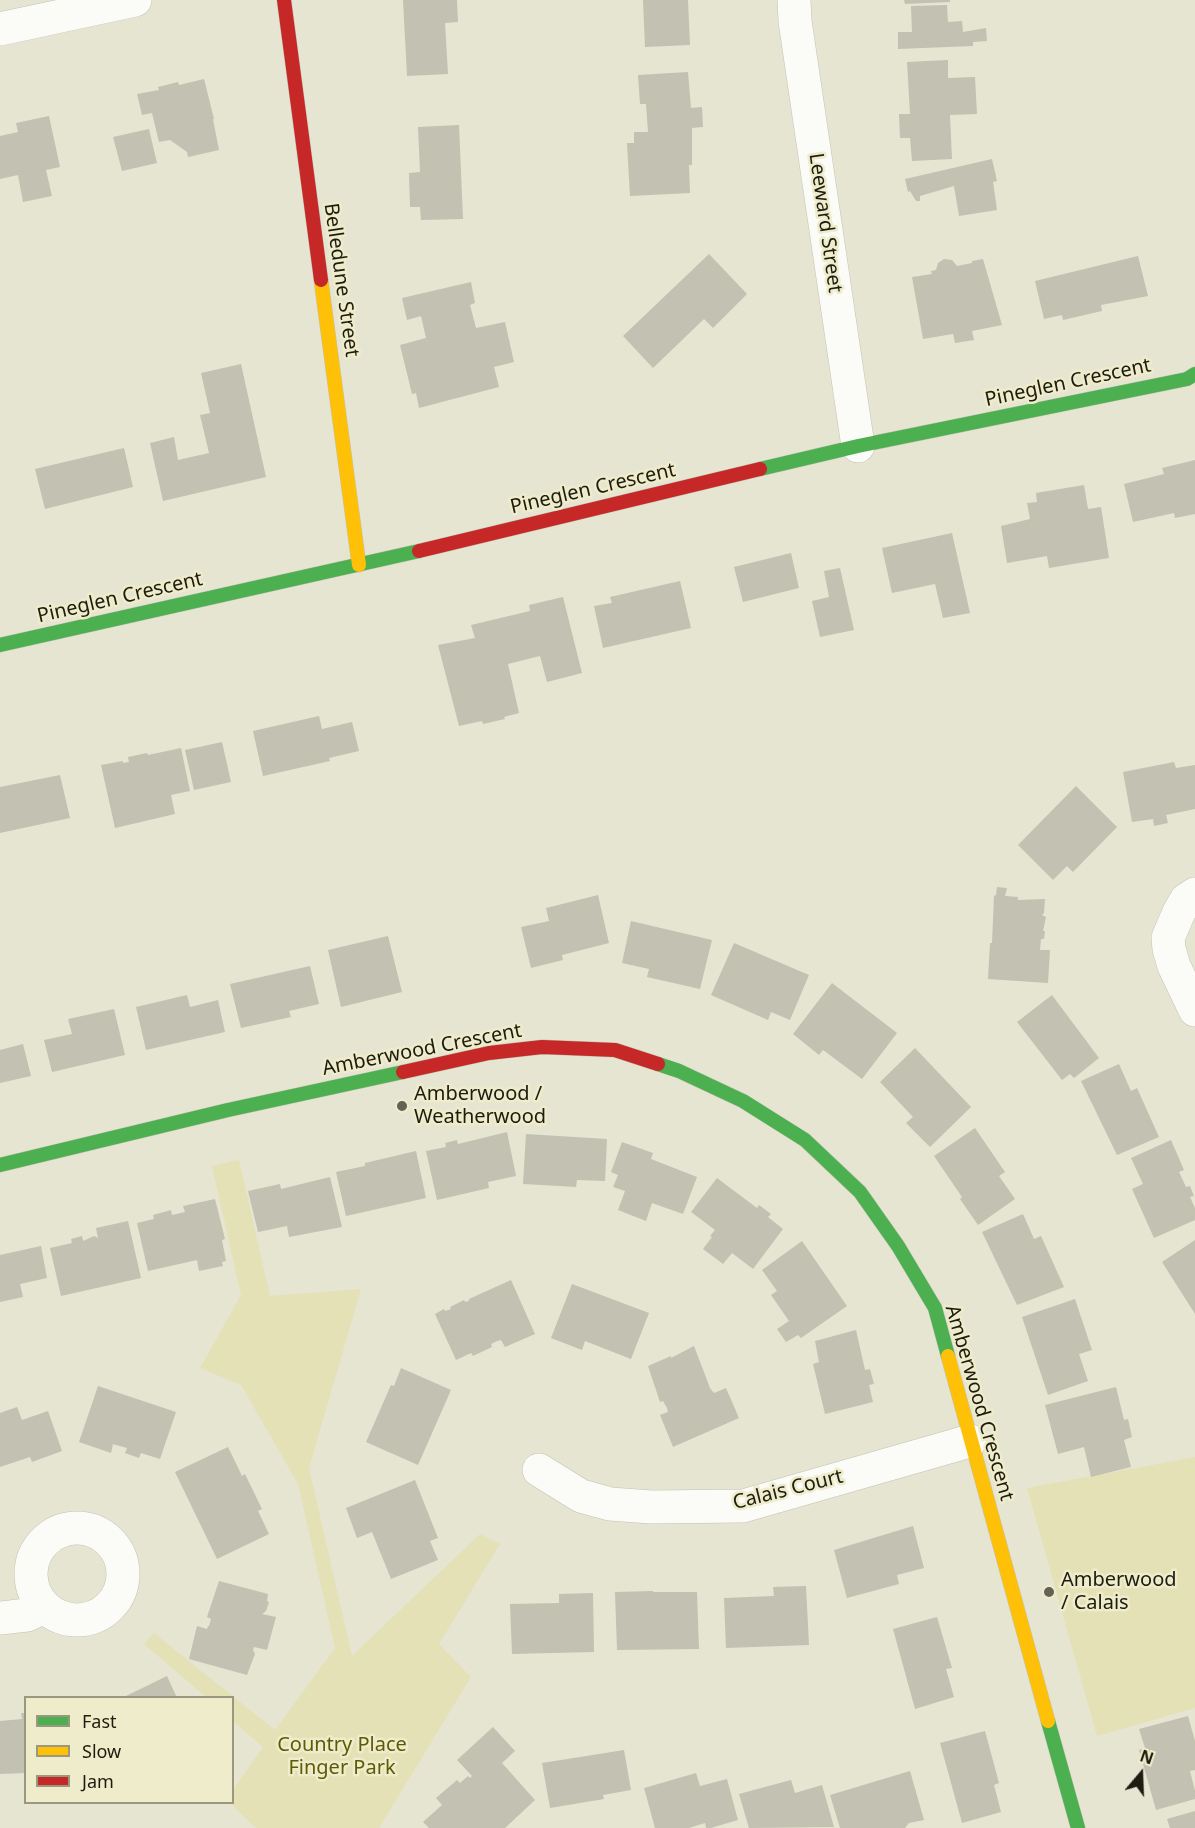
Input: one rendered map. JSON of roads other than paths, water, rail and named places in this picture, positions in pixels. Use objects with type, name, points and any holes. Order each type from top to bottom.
[{"type":"street","points":[[0,29],[135,0]]},
{"type":"street","name":"Belledune Street","points":[[284,0],[359,565]]},
{"type":"street","name":"Leeward Street","points":[[794,0],[795,21],[858,446]]},
{"type":"street","name":"Pineglen Crescent","points":[[0,645],[359,565],[858,446],[1187,379],[1195,374]]},
{"type":"street","points":[[1195,894],[1186,900],[1168,938],[1174,966],[1195,1010]]},
{"type":"street","name":"Amberwood Crescent","points":[[0,1165],[228,1110],[489,1053],[542,1047],[615,1050],[679,1071],[743,1101],[805,1140],[860,1192],[898,1246],[935,1308],[1078,1828]]},
{"type":"street","name":"Calais Court","points":[[539,1470],[580,1496],[610,1504],[651,1507],[743,1506],[970,1441]]},
{"type":"street","points":[[0,1618],[27,1615],[44,1607]]},
{"type":"place","name":"Amberwood / Weatherwood","points":[[402,1106]]},
{"type":"place","name":"Amberwood / Calais","points":[[1049,1592]]},
{"type":"park label","name":"Country Place Finger Park","points":[[342,1756]]}]
